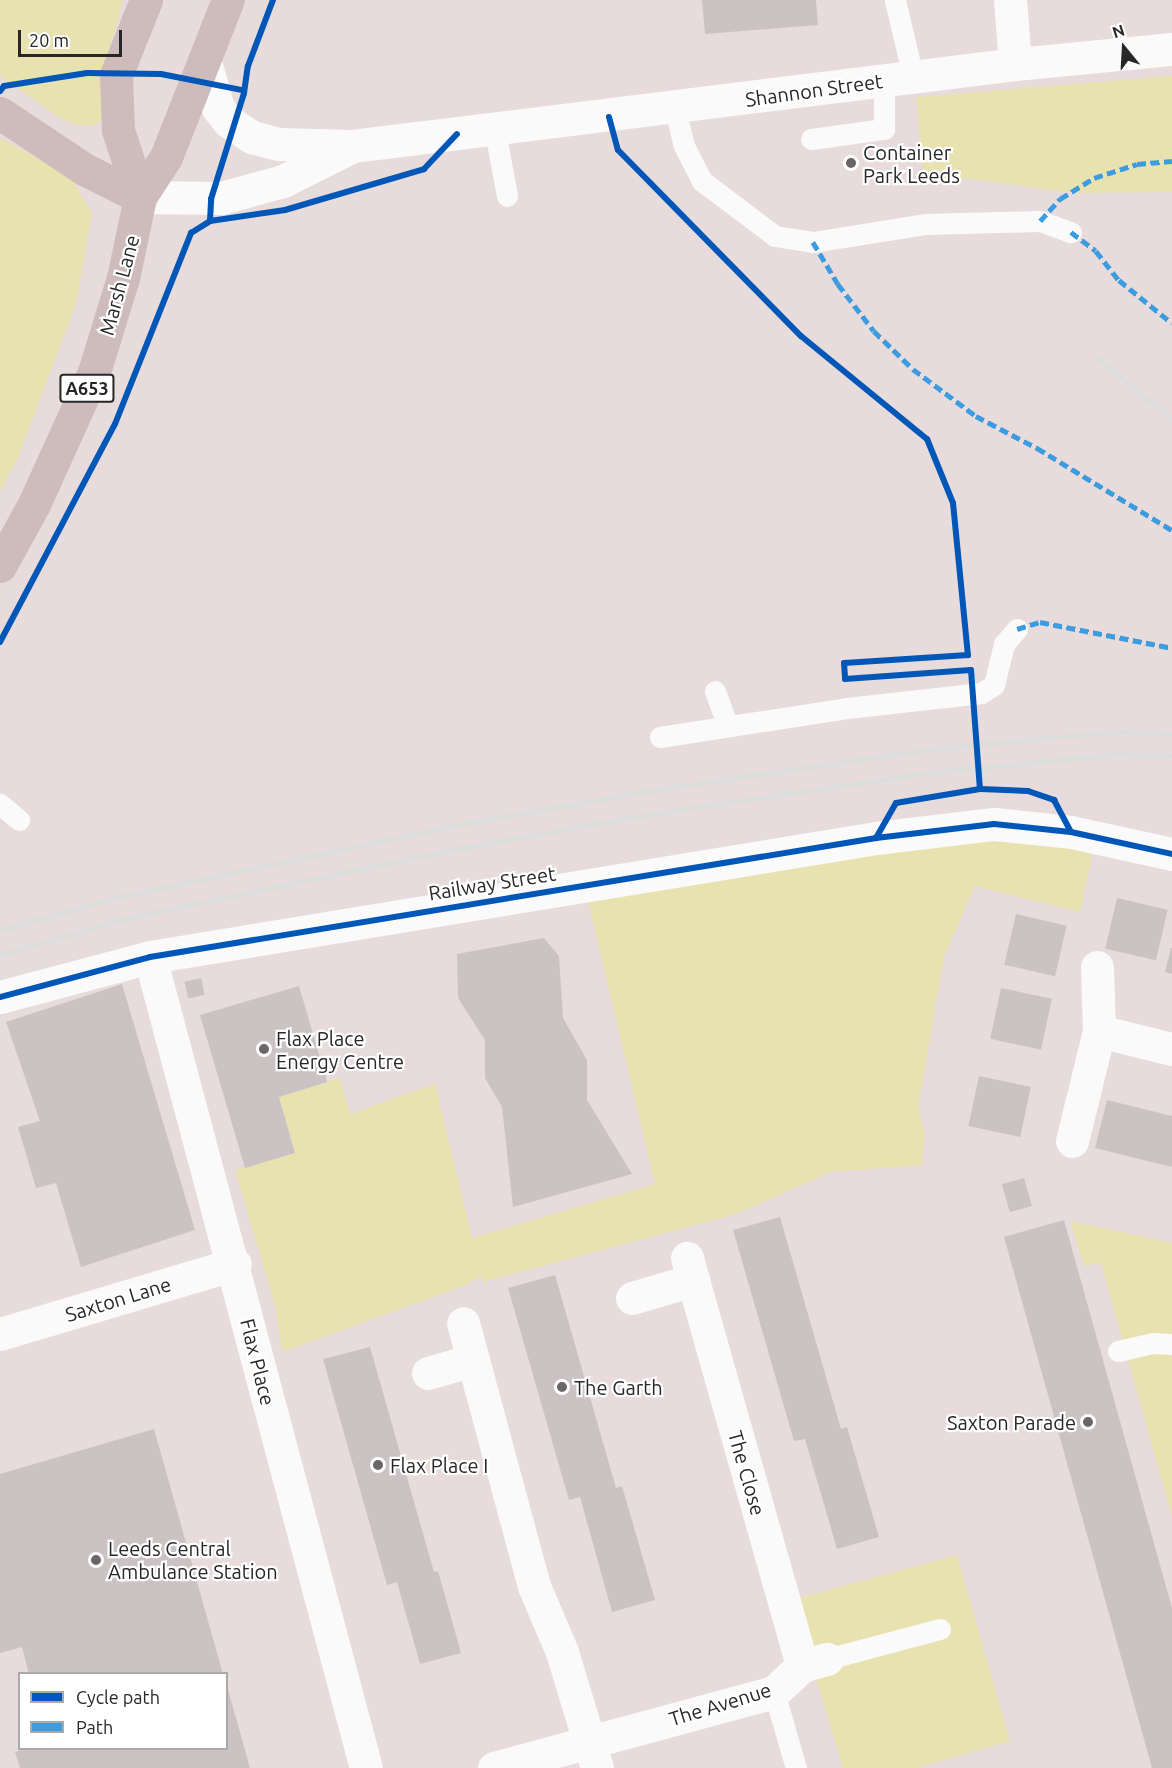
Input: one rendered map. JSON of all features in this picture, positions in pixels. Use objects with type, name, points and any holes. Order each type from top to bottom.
[{"type":"highway","points":[[140,197],[118,130],[116,75],[146,0]]},
{"type":"highway","name":"Marsh Lane","points":[[0,566],[34,504],[94,372],[123,278],[140,197],[166,157],[228,0]]},
{"type":"highway","points":[[0,113],[84,169],[140,197]]},
{"type":"street","points":[[1010,0],[1015,64]]},
{"type":"street","name":"Shannon Street","points":[[205,62],[218,108],[228,121],[252,137],[279,144],[352,146],[448,127],[495,131],[1015,64],[1172,49]]},
{"type":"street","name":"Shannon Street","points":[[140,197],[221,198],[283,181],[352,146]]},
{"type":"street","name":"Railway Street","points":[[0,997],[150,957],[687,868],[994,824],[1071,832],[1172,854]]},
{"type":"street","name":"Flax Place","points":[[150,957],[235,1264],[255,1354],[366,1768]]},
{"type":"street","points":[[1072,1141],[1099,1031],[1097,967]]},
{"type":"street","points":[[1099,1031],[1172,1049]]},
{"type":"street","name":"Saxton Lane","points":[[0,1334],[235,1264]]},
{"type":"street","name":"The Close","points":[[632,1298],[690,1269],[814,1662]]},
{"type":"street","points":[[463,1323],[536,1594],[562,1652],[593,1755]]},
{"type":"street","points":[[428,1373],[473,1360]]},
{"type":"street","name":"The Avenue","points":[[494,1768],[593,1755],[774,1692],[814,1662]]},
{"type":"lane","points":[[811,139],[884,129],[899,79],[895,0]]},
{"type":"lane","points":[[675,108],[683,144],[702,181],[775,236],[813,242],[925,224],[1040,220],[1071,232]]},
{"type":"lane","points":[[495,131],[507,196]]},
{"type":"lane","points":[[660,738],[728,726],[981,693],[994,684],[1004,644],[1017,629]]},
{"type":"lane","points":[[715,691],[728,726]]},
{"type":"lane","points":[[0,804],[19,820]]},
{"type":"lane","points":[[1118,1351],[1152,1343],[1172,1344]]},
{"type":"lane","name":"The Avenue","points":[[814,1662],[939,1629]]},
{"type":"lane","points":[[774,1692],[796,1768]]},
{"type":"shaded area","points":[[0,0],[123,0],[104,70],[102,119],[96,125],[75,125],[60,118],[0,76]]},
{"type":"shaded area","points":[[1172,76],[1172,192],[1074,193],[963,178],[924,182],[916,97]]},
{"type":"shaded area","points":[[0,138],[69,175],[92,213],[76,304],[18,458],[0,491]]},
{"type":"shaded area","points":[[1096,837],[1080,912],[975,886],[944,957],[918,1108],[925,1133],[922,1165],[831,1172],[736,1214],[483,1282],[481,1276],[466,1285],[282,1352],[275,1306],[235,1170],[295,1153],[279,1097],[340,1078],[350,1114],[435,1084],[472,1238],[655,1184],[584,884],[876,838]]},
{"type":"shaded area","points":[[1070,1221],[1172,1243],[1172,1517],[1101,1263],[1084,1266]]},
{"type":"shaded area","points":[[957,1555],[1010,1741],[917,1768],[843,1768],[816,1679],[784,1602]]},
{"type":"building","points":[[702,0],[816,0],[818,25],[705,34]]},
{"type":"building","points":[[1117,898],[1168,910],[1156,960],[1105,949]]},
{"type":"building","points":[[1016,914],[1067,926],[1055,976],[1004,965]]},
{"type":"building","points":[[544,938],[559,956],[563,1018],[587,1060],[587,1100],[632,1174],[513,1207],[502,1107],[485,1078],[485,1040],[458,998],[457,954]]},
{"type":"building","points":[[1172,948],[1172,974],[1165,972]]},
{"type":"building","points":[[201,978],[205,995],[188,998],[184,982]]},
{"type":"building","points":[[122,984],[195,1230],[81,1267],[56,1183],[36,1188],[18,1127],[40,1121],[6,1022]]},
{"type":"building","name":"Flax Place Energy Centre","points":[[299,986],[327,1082],[279,1097],[295,1153],[245,1168],[200,1015]]},
{"type":"building","points":[[1001,988],[1052,999],[1041,1050],[990,1039]]},
{"type":"building","points":[[979,1076],[1031,1087],[1020,1137],[968,1126]]},
{"type":"building","points":[[1107,1100],[1172,1116],[1172,1167],[1095,1148]]},
{"type":"building","points":[[1024,1178],[1032,1206],[1010,1212],[1002,1184]]},
{"type":"building","points":[[780,1217],[841,1429],[847,1427],[879,1537],[837,1549],[805,1439],[794,1441],[733,1230]]},
{"type":"building","name":"Saxton Parade","points":[[1064,1220],[1172,1608],[1172,1768],[1152,1768],[1004,1237]]},
{"type":"building","name":"The Garth","points":[[555,1275],[616,1488],[622,1486],[655,1600],[612,1612],[580,1497],[569,1500],[508,1288]]},
{"type":"building","name":"Flax Place I","points":[[370,1347],[434,1572],[438,1571],[461,1653],[420,1664],[397,1582],[387,1585],[323,1359]]},
{"type":"building","name":"Leeds Central Ambulance Station","points":[[154,1429],[222,1672],[28,1672],[22,1647],[0,1653],[0,1474]]},
{"type":"building","points":[[228,1690],[250,1768],[20,1768],[15,1752],[22,1750],[228,1750]]},
{"type":"railway","points":[[1096,357],[1172,419]]},
{"type":"railway","points":[[0,930],[119,897],[462,824],[654,790],[932,749],[1119,731],[1172,733]]},
{"type":"railway","points":[[0,955],[124,919],[467,847],[657,813],[935,772],[1120,754],[1172,756]]},
{"type":"marked path","points":[[1040,221],[1060,199],[1094,178],[1137,164],[1172,161]]},
{"type":"marked path","points":[[1071,232],[1096,251],[1119,280],[1172,323]]},
{"type":"marked path","points":[[813,242],[838,284],[874,331],[913,369],[976,416],[1037,448],[1172,530]]},
{"type":"marked path","points":[[1017,629],[1040,622],[1172,648]]},
{"type":"cycle path","points":[[210,221],[211,199],[244,93],[248,66],[273,0]]},
{"type":"cycle path","points":[[0,91],[4,86],[87,73],[161,74],[242,90]]},
{"type":"cycle path","points":[[609,117],[618,150],[801,336],[927,439],[953,503],[968,655],[844,663],[845,679],[971,670],[980,789]]},
{"type":"cycle path","points":[[0,642],[115,424],[191,233],[210,221],[285,210],[424,169],[457,134]]},
{"type":"cycle path","points":[[876,838],[896,803],[980,789],[1028,791],[1054,800],[1071,832]]},
{"type":"cycle path","points":[[0,997],[150,957],[876,838],[994,824],[1071,832],[1172,854]]},
{"type":"place","name":"Container Park Leeds","points":[[851,163]]},
{"type":"place","name":"Flax Place Energy Centre","points":[[264,1049]]},
{"type":"place","name":"The Garth","points":[[562,1387]]},
{"type":"place","name":"Saxton Parade","points":[[1088,1422]]},
{"type":"place","name":"Flax Place I","points":[[378,1465]]},
{"type":"place","name":"Leeds Central Ambulance Station","points":[[96,1560]]}]
